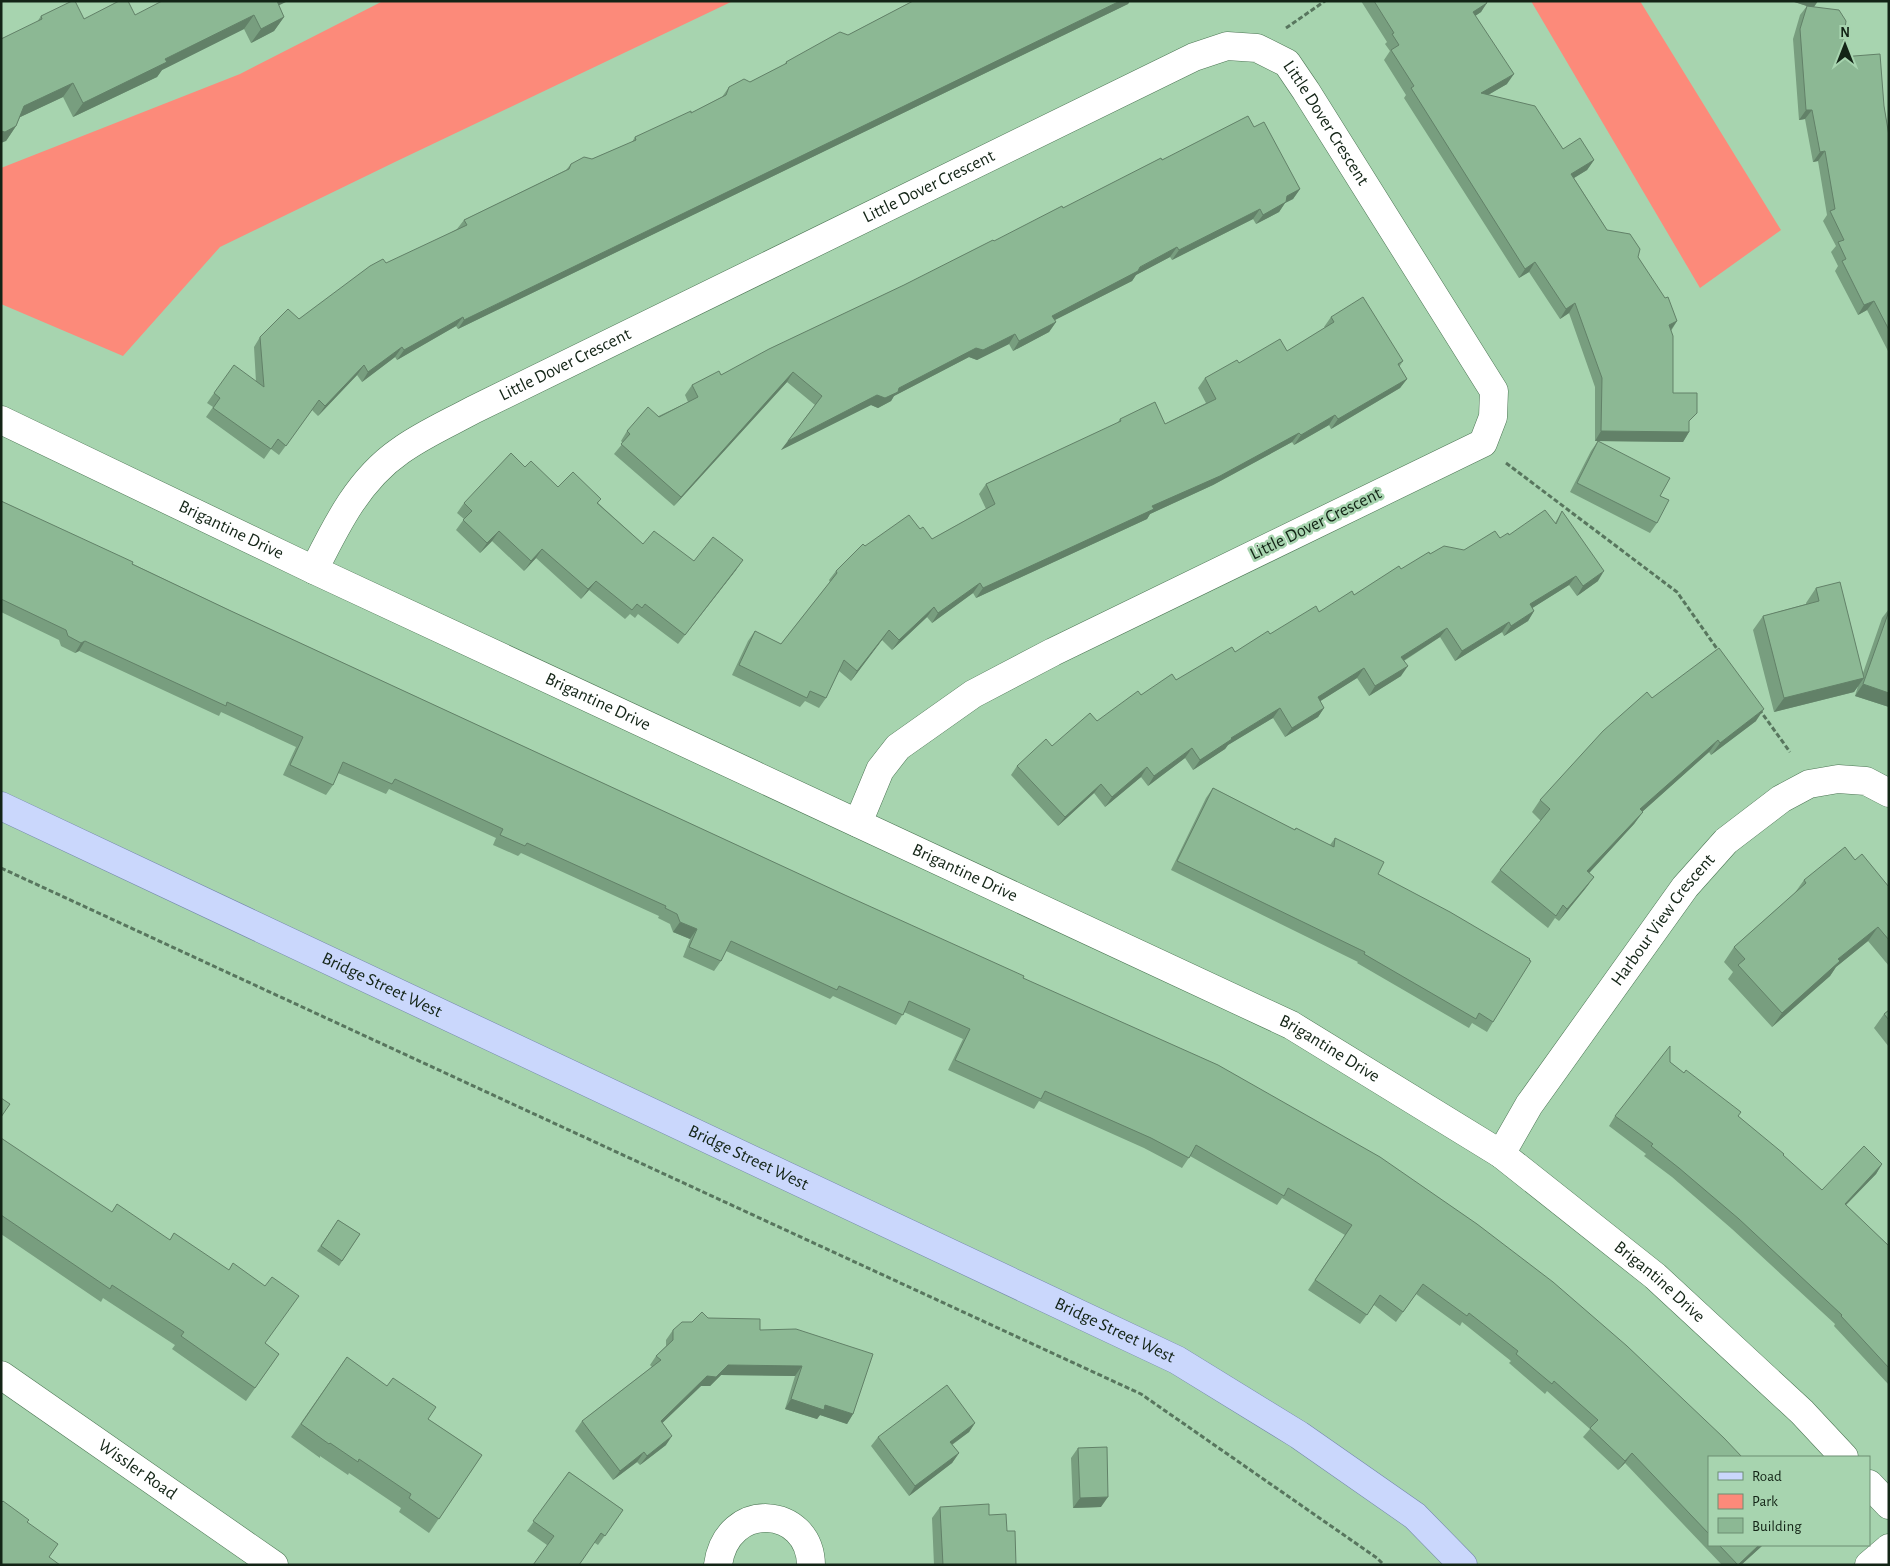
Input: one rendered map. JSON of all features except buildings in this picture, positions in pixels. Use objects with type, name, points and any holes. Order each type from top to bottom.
[{"type":"main road","name":"Bridge Street West","points":[[1,806],[1177,1360],[1299,1435],[1415,1516],[1463,1565]]},
{"type":"street","name":"Little Dover Crescent","points":[[314,570],[339,520],[364,482],[399,451],[473,410],[1194,57],[1226,46],[1257,48],[1287,63],[1494,391],[1493,417],[1482,443],[1053,652],[973,694],[898,747],[880,770],[858,822]]},
{"type":"street","name":"Brigantine Drive","points":[[1,420],[314,570],[1291,1024],[1501,1154],[1655,1276],[1802,1412],[1843,1456]]},
{"type":"street","name":"Harbour View Crescent","points":[[1501,1154],[1529,1105],[1564,1056],[1686,887],[1726,841],[1782,799],[1809,784],[1838,779],[1866,781],[1889,793]]},
{"type":"street","name":"Wissler Road","points":[[1,1374],[274,1565]]},
{"type":"street","points":[[1870,1485],[1889,1505]]},
{"type":"street","points":[[718,1565],[720,1550],[728,1536],[739,1525],[754,1519],[770,1518],[784,1522],[796,1530],[806,1542],[811,1556],[811,1565]]},
{"type":"street","points":[[1869,1565],[1889,1548]]},
{"type":"path","points":[[1257,48],[1325,1]]},
{"type":"path","points":[[1482,443],[1525,479],[1677,592],[1722,656]]},
{"type":"path","points":[[1756,704],[1790,752]]},
{"type":"path","points":[[1,868],[1141,1394],[1377,1558],[1384,1565]]},
{"type":"green space","points":[[383,1],[733,1],[220,247],[123,356],[1,304],[1,168],[240,74]]},
{"type":"green space","points":[[1531,1],[1640,1],[1781,230],[1700,288]]}]
